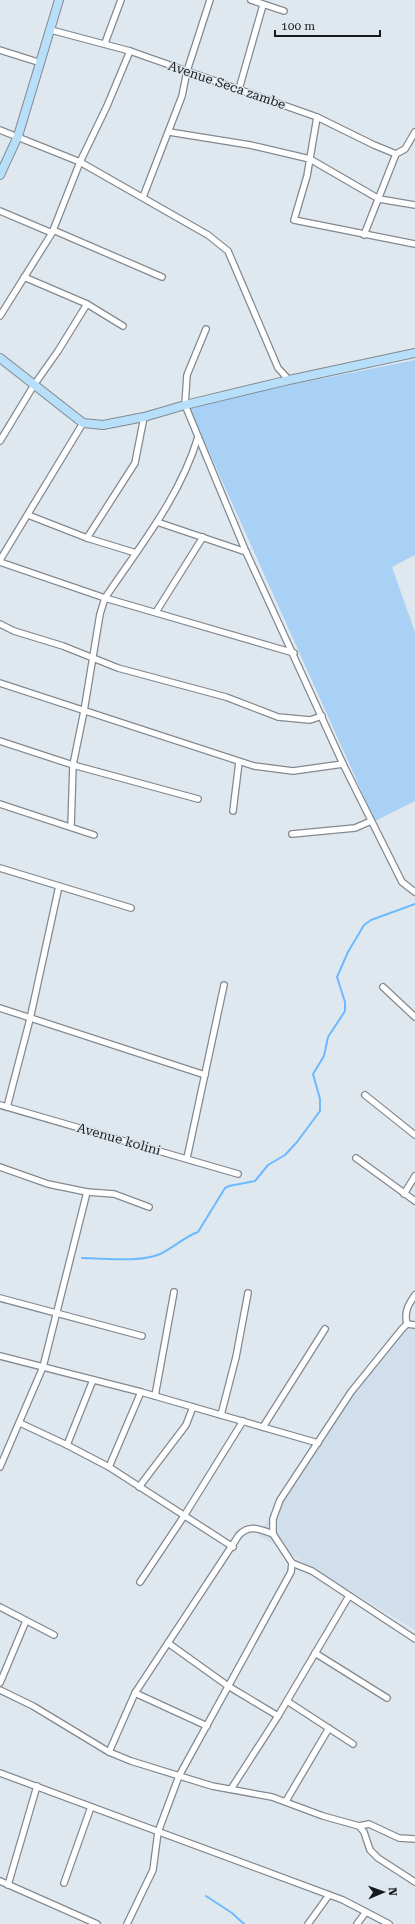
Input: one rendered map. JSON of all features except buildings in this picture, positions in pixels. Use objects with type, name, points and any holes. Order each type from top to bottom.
[{"type":"street","points":[[0,175],[18,136],[51,30],[58,0]]},
{"type":"street","points":[[105,43],[121,0]]},
{"type":"street","points":[[143,198],[182,96],[187,71],[210,0]]},
{"type":"street","points":[[251,0],[284,12]]},
{"type":"street","points":[[239,89],[263,5]]},
{"type":"street","name":"Avenue Seca zambe","points":[[51,30],[105,43],[130,51],[317,116],[374,145],[396,154]]},
{"type":"street","points":[[0,50],[41,64]]},
{"type":"street","points":[[0,316],[52,231],[80,162],[130,51]]},
{"type":"street","points":[[317,116],[310,159],[294,220],[415,244]]},
{"type":"street","points":[[0,130],[80,162],[208,235],[228,251],[278,368],[288,380]]},
{"type":"street","points":[[169,132],[250,145],[310,159],[379,199],[415,205]]},
{"type":"street","points":[[364,235],[396,154],[405,149],[415,132]]},
{"type":"street","points":[[0,211],[162,277]]},
{"type":"street","points":[[24,277],[87,304],[123,326]]},
{"type":"street","points":[[0,441],[34,384],[58,351],[87,304]]},
{"type":"street","points":[[206,329],[187,375],[185,404],[246,552],[294,653],[343,764],[402,882],[415,892]]},
{"type":"street","points":[[0,358],[83,423],[103,425],[144,417],[185,404],[288,380],[415,353]]},
{"type":"street","points":[[87,538],[135,463],[144,417]]},
{"type":"street","points":[[83,423],[0,561],[105,598],[294,653]]},
{"type":"street","points":[[71,827],[74,765],[100,614],[105,598],[171,502],[192,459],[198,437]]},
{"type":"street","points":[[28,515],[87,538],[136,553]]},
{"type":"street","points":[[157,522],[246,552]]},
{"type":"street","points":[[156,612],[203,537]]},
{"type":"street","points":[[0,624],[14,631],[63,646],[118,668],[226,697],[278,717],[310,720],[322,716]]},
{"type":"street","points":[[0,683],[254,766],[293,771],[343,764]]},
{"type":"street","points":[[0,741],[74,765],[198,799]]},
{"type":"street","points":[[233,811],[239,762]]},
{"type":"street","points":[[0,804],[94,835]]},
{"type":"street","points":[[292,834],[355,828],[371,821]]},
{"type":"street","points":[[0,868],[130,908]]},
{"type":"street","points":[[7,1107],[30,1019],[58,886]]},
{"type":"street","points":[[187,1158],[206,1075],[224,985]]},
{"type":"street","points":[[383,987],[415,1017]]},
{"type":"street","points":[[0,1008],[206,1075]]},
{"type":"street","points":[[366,1095],[415,1136]]},
{"type":"street","name":"Avenue kolini","points":[[0,1105],[238,1174]]},
{"type":"street","points":[[356,1158],[415,1201]]},
{"type":"street","points":[[0,1167],[48,1184],[87,1192],[114,1194],[149,1206]]},
{"type":"street","points":[[404,1194],[415,1176]]},
{"type":"street","points":[[0,1467],[44,1367],[87,1192]]},
{"type":"street","points":[[155,1396],[174,1292]]},
{"type":"street","points":[[221,1415],[236,1357],[248,1293]]},
{"type":"street","points":[[407,1324],[405,1315],[408,1305],[415,1295]]},
{"type":"street","points":[[0,1298],[142,1336]]},
{"type":"street","points":[[407,1324],[415,1325]]},
{"type":"street","points":[[407,1324],[351,1392],[280,1500],[273,1519],[273,1534],[292,1563],[312,1571],[415,1638]]},
{"type":"street","points":[[263,1427],[326,1329]]},
{"type":"street","points":[[0,1356],[141,1392],[318,1443]]},
{"type":"street","points":[[67,1445],[93,1380]]},
{"type":"street","points":[[109,1467],[141,1392]]},
{"type":"street","points":[[139,1487],[186,1425],[193,1407]]},
{"type":"street","points":[[140,1582],[184,1516],[243,1421]]},
{"type":"street","points":[[20,1423],[109,1467],[233,1547]]},
{"type":"street","points":[[110,1752],[135,1693],[244,1530],[252,1528],[273,1534]]},
{"type":"street","points":[[127,1924],[153,1870],[158,1832],[179,1776],[291,1572],[292,1563]]},
{"type":"street","points":[[231,1789],[278,1716],[349,1596]]},
{"type":"street","points":[[0,1607],[54,1635]]},
{"type":"street","points":[[0,1683],[26,1621]]},
{"type":"street","points":[[168,1643],[228,1686],[278,1716]]},
{"type":"street","points":[[315,1653],[387,1698]]},
{"type":"street","points":[[0,1690],[33,1706],[110,1752],[131,1761],[179,1776],[286,1801],[323,1816],[358,1826],[369,1824],[399,1838],[415,1838]]},
{"type":"street","points":[[135,1693],[207,1726]]},
{"type":"street","points":[[287,1701],[353,1744]]},
{"type":"street","points":[[286,1801],[329,1728]]},
{"type":"street","points":[[0,1772],[329,1895],[389,1924]]},
{"type":"street","points":[[8,1885],[37,1786]]},
{"type":"street","points":[[64,1884],[91,1807]]},
{"type":"street","points":[[358,1826],[364,1832],[370,1850],[378,1858],[415,1882]]},
{"type":"street","points":[[0,1881],[97,1924]]},
{"type":"street","points":[[308,1924],[329,1895]]},
{"type":"street","points":[[357,1924],[366,1912]]},
{"type":"shaded area","points":[[415,360],[415,555],[392,567],[415,632],[415,801],[375,821],[188,405]]},
{"type":"shaded area","points":[[408,1326],[415,1329],[415,1630],[258,1535],[350,1396]]},
{"type":"waterway","points":[[82,1258],[132,1259],[152,1257],[160,1254],[198,1232],[225,1188],[255,1181],[268,1165],[285,1155],[297,1142],[320,1111],[320,1099],[313,1074],[324,1056],[328,1037],[345,1011],[345,1002],[337,977],[348,952],[364,925],[371,920],[415,904]]},
{"type":"waterway","points":[[206,1896],[232,1913],[244,1924]]}]
